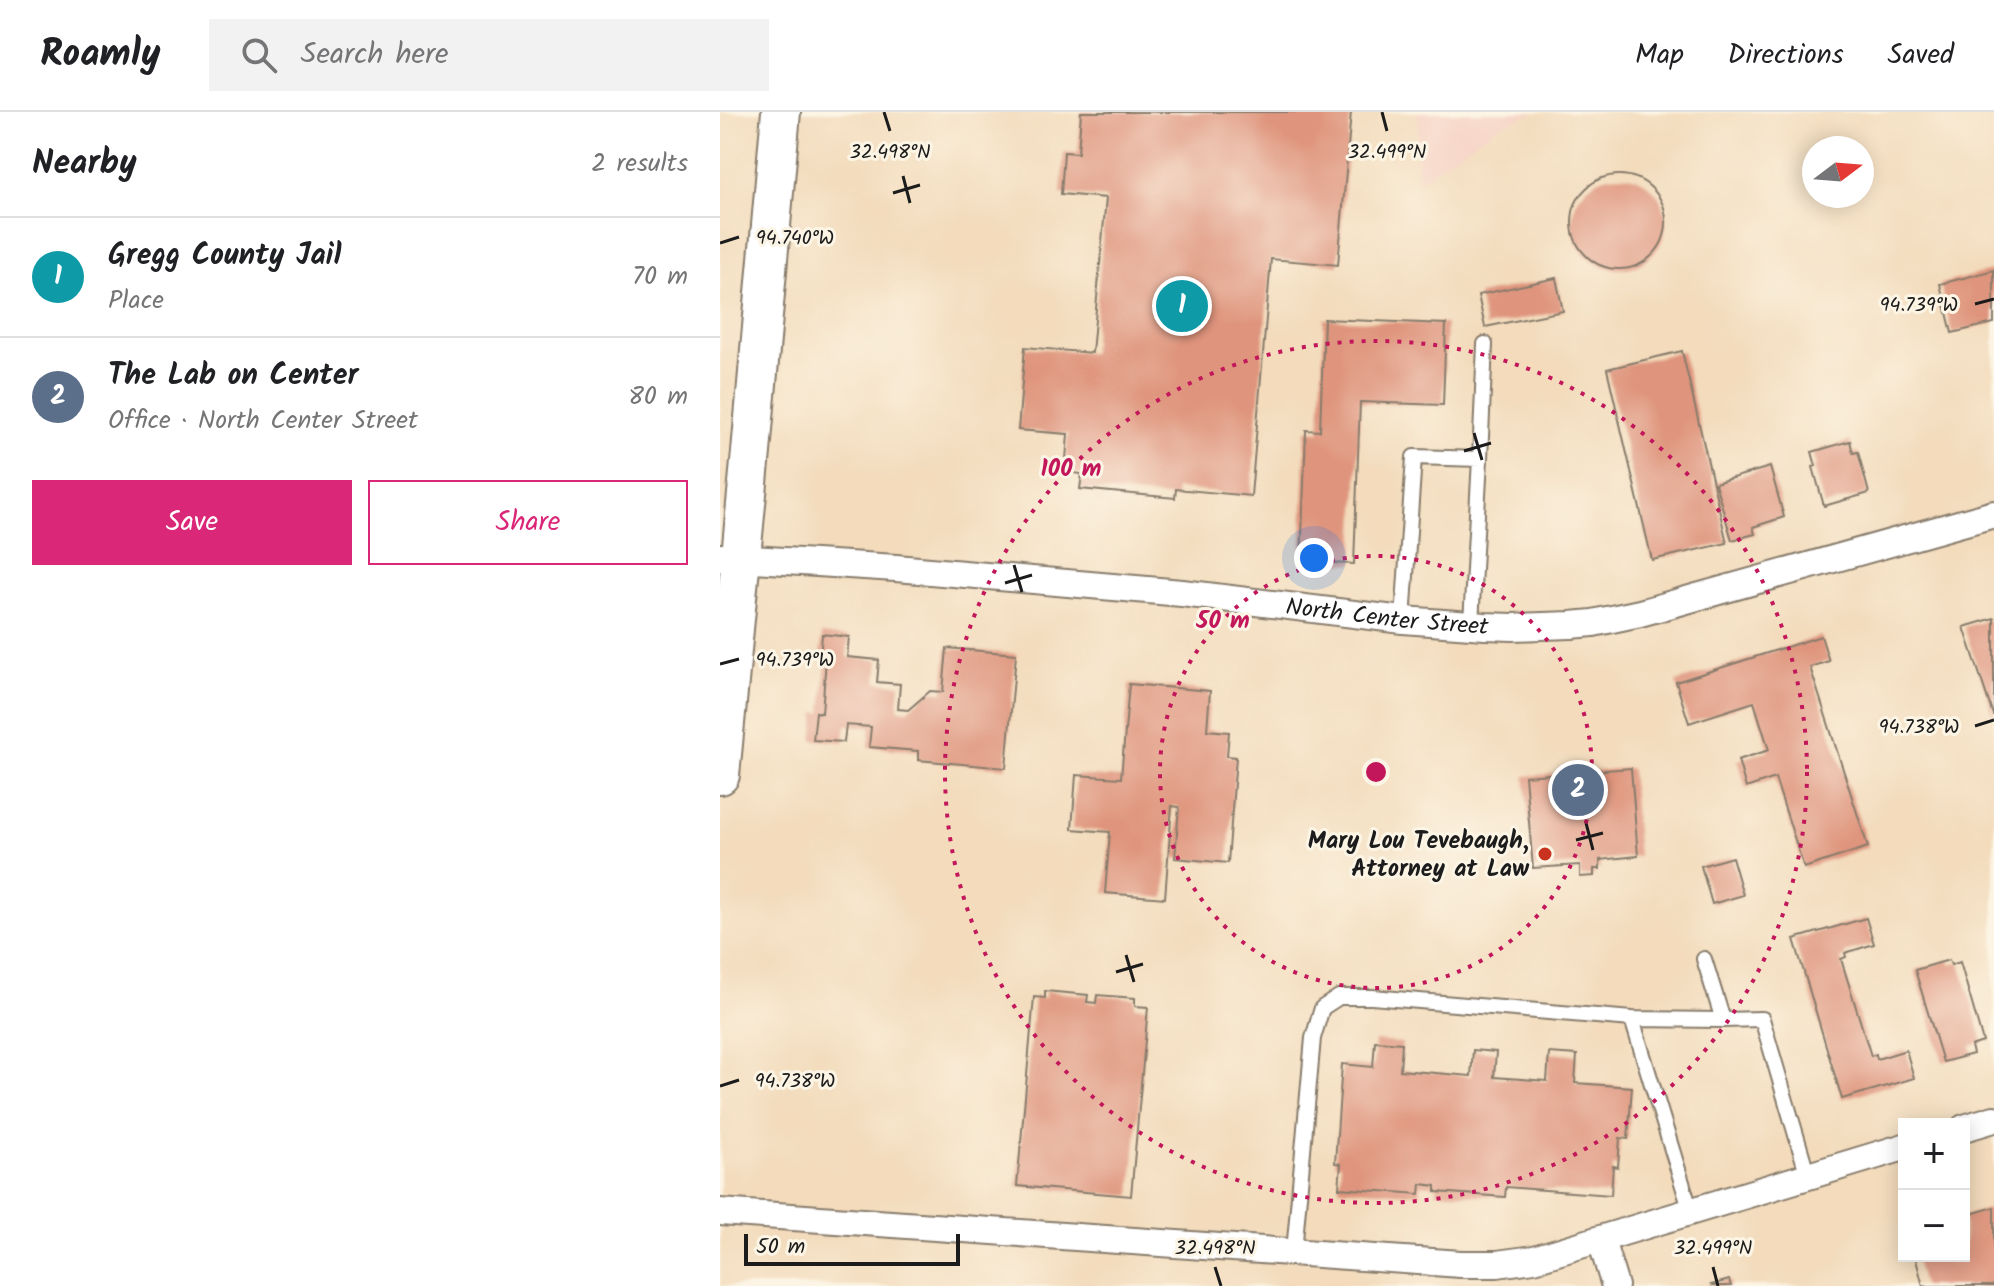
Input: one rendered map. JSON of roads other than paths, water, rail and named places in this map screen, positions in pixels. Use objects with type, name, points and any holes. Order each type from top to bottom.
[{"type":"street","points":[[720,775],[730,558],[781,112]]},
{"type":"street","name":"North Center Street","points":[[730,558],[896,568],[1182,593],[1403,620],[1545,627],[1609,620],[1656,609],[1994,514]]},
{"type":"street","points":[[1970,1126],[1994,1119]]},
{"type":"street","points":[[720,1212],[1461,1264],[1497,1264],[1534,1259],[1601,1240],[1898,1149]]},
{"type":"street","points":[[1601,1240],[1615,1286]]},
{"type":"lane","points":[[1471,624],[1485,344]]},
{"type":"lane","points":[[1403,620],[1414,457],[1480,459]]},
{"type":"lane","points":[[1704,959],[1723,1020]]},
{"type":"lane","points":[[1294,1252],[1313,1038],[1322,1008],[1339,997],[1372,997],[1632,1019],[1762,1019],[1808,1176]]},
{"type":"lane","points":[[1632,1019],[1691,1212]]},
{"type":"place","name":"Gregg County Jail","points":[[1182,306]]},
{"type":"place","name":"The Lab on Center","points":[[1578,790]]},
{"type":"place","name":"Mary Lou Tevebaugh, Attorney at Law","points":[[1545,854]]}]
